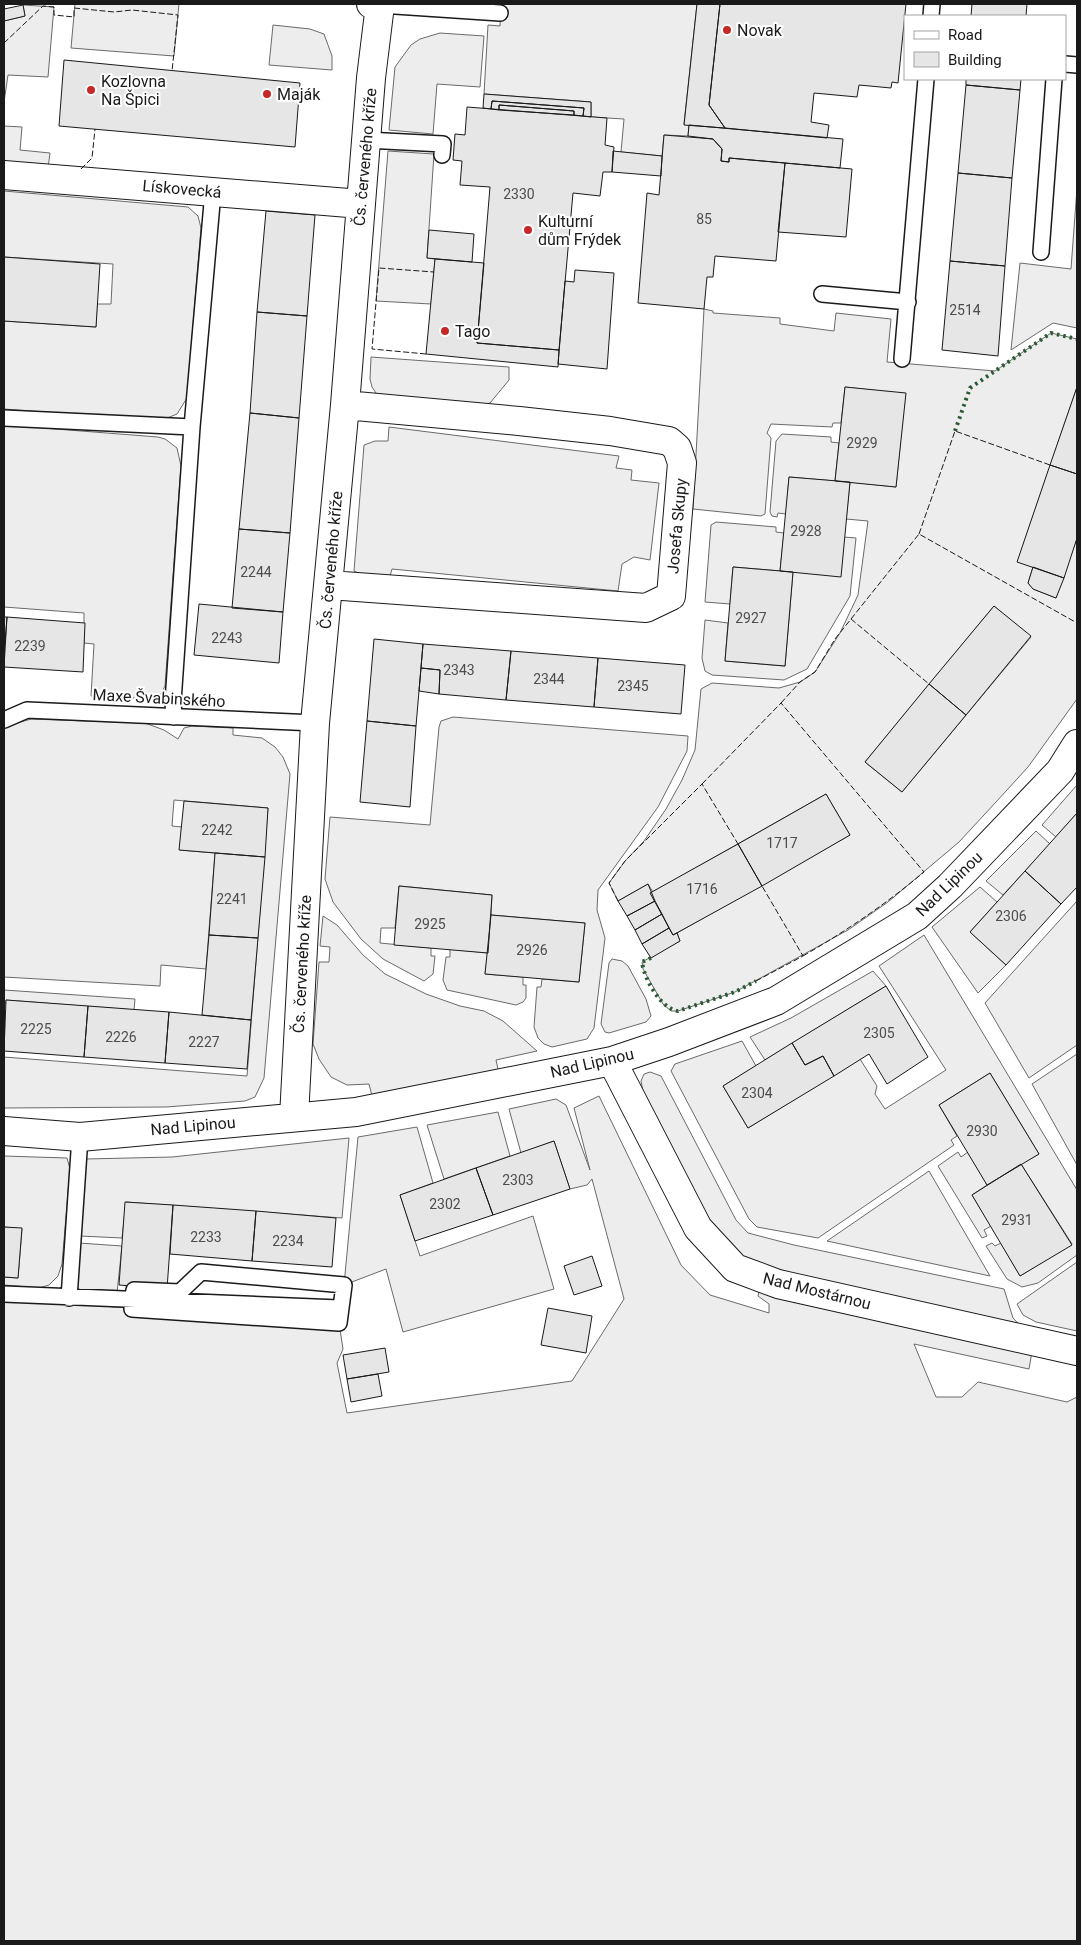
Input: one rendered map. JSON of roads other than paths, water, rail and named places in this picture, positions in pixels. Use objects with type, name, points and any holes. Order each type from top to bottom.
[{"type":"street","name":"Čs. červeného kříže","points":[[294,1117],[315,723],[345,405],[376,4]]},
{"type":"street","name":"Lískovecká","points":[[4,175],[361,204]]},
{"type":"street","name":"Josefa Skupy","points":[[329,585],[646,608],[671,596],[679,513],[682,463],[677,448],[669,441],[610,431],[345,405]]},
{"type":"street","name":"Nad Lipinou","points":[[4,1131],[80,1136],[356,1112],[612,1061],[669,1042],[776,1001],[917,916],[950,886],[1060,771],[1077,744]]},
{"type":"street","name":"Nad Mostárnou","points":[[612,1061],[698,1228],[735,1268],[778,1284],[1077,1351]]},
{"type":"lane","points":[[376,4],[500,13]]},
{"type":"lane","points":[[902,359],[926,80]]},
{"type":"lane","points":[[1041,252],[1054,80]]},
{"type":"lane","points":[[366,140],[443,144],[442,155]]},
{"type":"lane","points":[[174,717],[173,702],[192,428],[213,192]]},
{"type":"lane","points":[[822,294],[908,302]]},
{"type":"lane","points":[[4,418],[192,428]]},
{"type":"lane","name":"Maxe Švabinského","points":[[4,720],[27,710],[315,723]]},
{"type":"lane","points":[[69,1298],[80,1136]]},
{"type":"lane","points":[[201,1272],[344,1285],[339,1323],[132,1309],[133,1300],[134,1290],[180,1292],[201,1272]]},
{"type":"lane","points":[[4,1294],[339,1308]]},
{"type":"place","name":"Novak","points":[[727,30]]},
{"type":"place","name":"Kozlovna Na Špici","points":[[91,90]]},
{"type":"place","name":"Maják","points":[[267,94]]},
{"type":"place","name":"Kulturní dům Frýdek","points":[[528,230]]},
{"type":"place","name":"Tago","points":[[445,331]]}]
